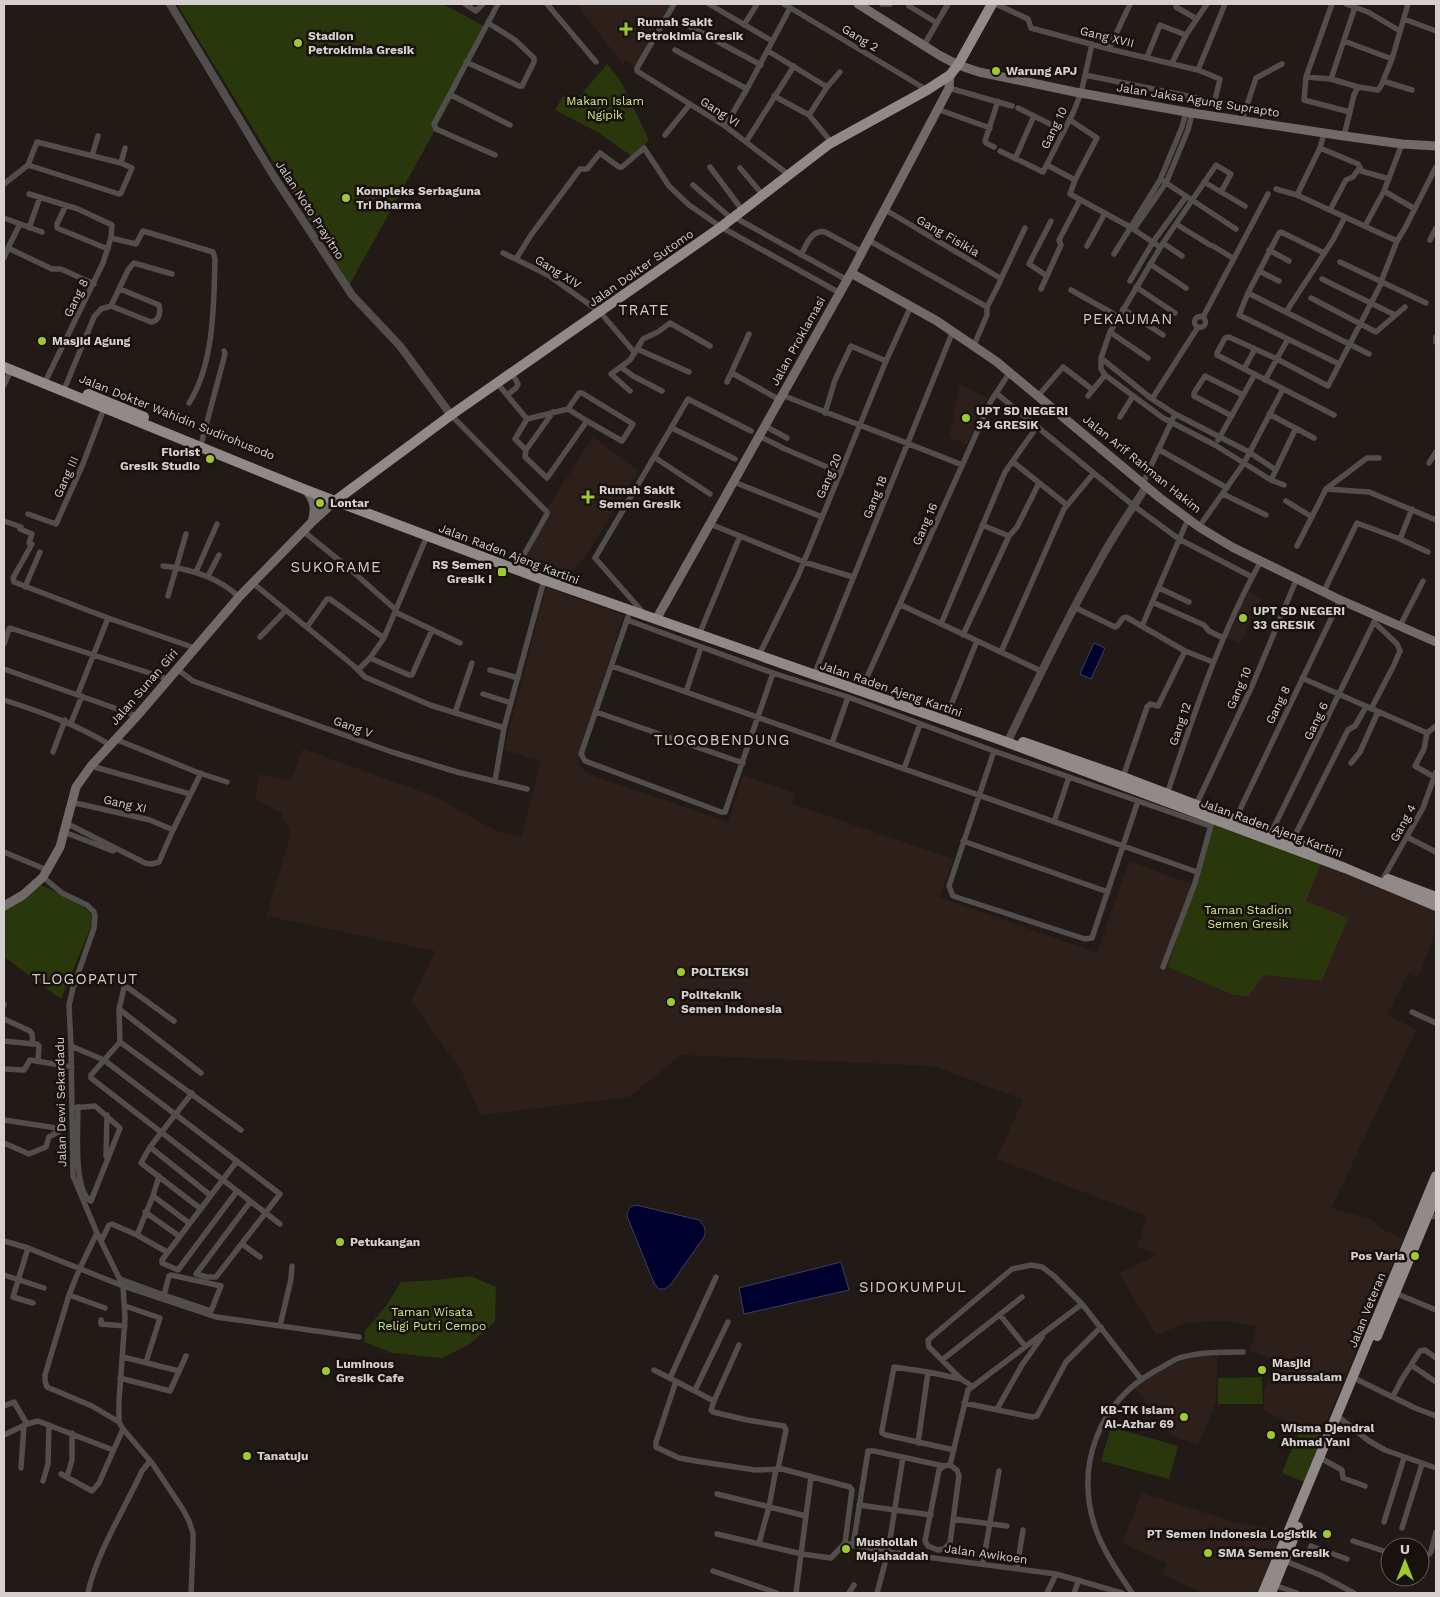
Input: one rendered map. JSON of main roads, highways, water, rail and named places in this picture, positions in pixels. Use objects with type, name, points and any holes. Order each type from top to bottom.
[{"type":"highway","name":"Jalan Dokter Sutomo","points":[[338,499],[451,415],[721,227],[832,143],[927,90],[950,75],[997,4]]},
{"type":"highway","name":"Jalan Dokter Wahidin Sudirohusodo","points":[[4,360],[48,378],[104,408],[306,490],[338,499]]},
{"type":"highway","name":"Jalan Dokter Wahidin Sudirohusodo","points":[[7,368],[65,388],[202,441],[338,499]]},
{"type":"highway","name":"Jalan Raden Ajeng Kartini","points":[[338,499],[427,536],[491,558],[518,565],[658,616],[948,715],[974,728]]},
{"type":"highway","name":"Jalan Raden Ajeng Kartini","points":[[338,499],[491,558],[629,616],[986,732],[1211,823],[1345,868],[1436,906]]},
{"type":"highway","name":"Jalan Raden Ajeng Kartini","points":[[986,732],[1010,737],[1123,777],[1436,897]]},
{"type":"highway","name":"Jalan Veteran","points":[[1263,1593],[1408,1253],[1436,1176]]},
{"type":"highway","name":"Jalan Veteran","points":[[1408,1253],[1432,1216],[1436,1195]]},
{"type":"highway","name":"Jalan Veteran","points":[[1273,1589],[1324,1460],[1395,1293],[1397,1279]]},
{"type":"main road","name":"Jalan Jaksa Agung Suprapto","points":[[858,4],[958,65],[987,73],[1189,113],[1402,144],[1436,146]]},
{"type":"main road","name":"Jalan Proklamasi","points":[[658,616],[849,277],[949,88],[950,75]]},
{"type":"main road","name":"Jalan Arif Rahman Hakim","points":[[849,277],[911,306],[974,345],[1010,372],[1144,485],[1199,527],[1232,547],[1324,591],[1376,619],[1435,638]]},
{"type":"main road","points":[[306,490],[314,502],[315,510],[312,523]]},
{"type":"main road","name":"Jalan Sunan Giri","points":[[4,906],[23,895],[45,873],[60,847],[76,787],[91,766],[137,716],[239,597],[303,531],[338,499]]},
{"type":"place","name":"Rumah Sakit Petrokimia Gresik","points":[[626,29]]},
{"type":"place","name":"Stadion Petrokimia Gresik","points":[[298,43]]},
{"type":"place","name":"Warung APJ","points":[[996,71]]},
{"type":"place","name":"Kompleks Serbaguna Tri Dharma","points":[[346,198]]},
{"type":"place","name":"Masjid Agung","points":[[42,341]]},
{"type":"place","name":"UPT SD NEGERI 34 GRESIK","points":[[966,418]]},
{"type":"place","name":"Florist Gresik Studio","points":[[210,459]]},
{"type":"place","name":"Rumah Sakit Semen Gresik","points":[[588,497]]},
{"type":"place","name":"Lontar","points":[[320,503]]},
{"type":"place","name":"RS Semen Gresik I","points":[[502,572]]},
{"type":"place","name":"UPT SD NEGERI 33 GRESIK","points":[[1243,618]]},
{"type":"place","name":"POLTEKSI","points":[[681,972]]},
{"type":"place","name":"Politeknik Semen Indonesia","points":[[671,1002]]},
{"type":"place","name":"Petukangan","points":[[340,1242]]},
{"type":"place","name":"Pos Varia","points":[[1415,1256]]},
{"type":"place","name":"Masjid Darussalam","points":[[1262,1370]]},
{"type":"place","name":"Luminous Gresik Cafe","points":[[326,1371]]},
{"type":"place","name":"KB-TK Islam Al-Azhar 69","points":[[1184,1417]]},
{"type":"place","name":"Wisma Djendral Ahmad Yani","points":[[1271,1435]]},
{"type":"place","name":"Tanatuju","points":[[247,1456]]},
{"type":"place","name":"PT Semen Indonesia Logistik","points":[[1327,1534]]},
{"type":"place","name":"Mushollah Mujahaddah","points":[[846,1549]]},
{"type":"place","name":"SMA Semen Gresik","points":[[1208,1553]]},
{"type":"district","name":"TRATE","points":[[644,310]]},
{"type":"district","name":"PEKAUMAN","points":[[1128,319]]},
{"type":"district","name":"SUKORAME","points":[[336,567]]},
{"type":"district","name":"TLOGOBENDUNG","points":[[722,740]]},
{"type":"district","name":"TLOGOPATUT","points":[[85,979]]},
{"type":"district","name":"SIDOKUMPUL","points":[[913,1287]]},
{"type":"park label","name":"Makam Islam Ngipik","points":[[605,108]]},
{"type":"park label","name":"Taman Stadion Semen Gresik","points":[[1248,917]]},
{"type":"park label","name":"Taman Wisata Religi Putri Cempo","points":[[432,1319]]}]
